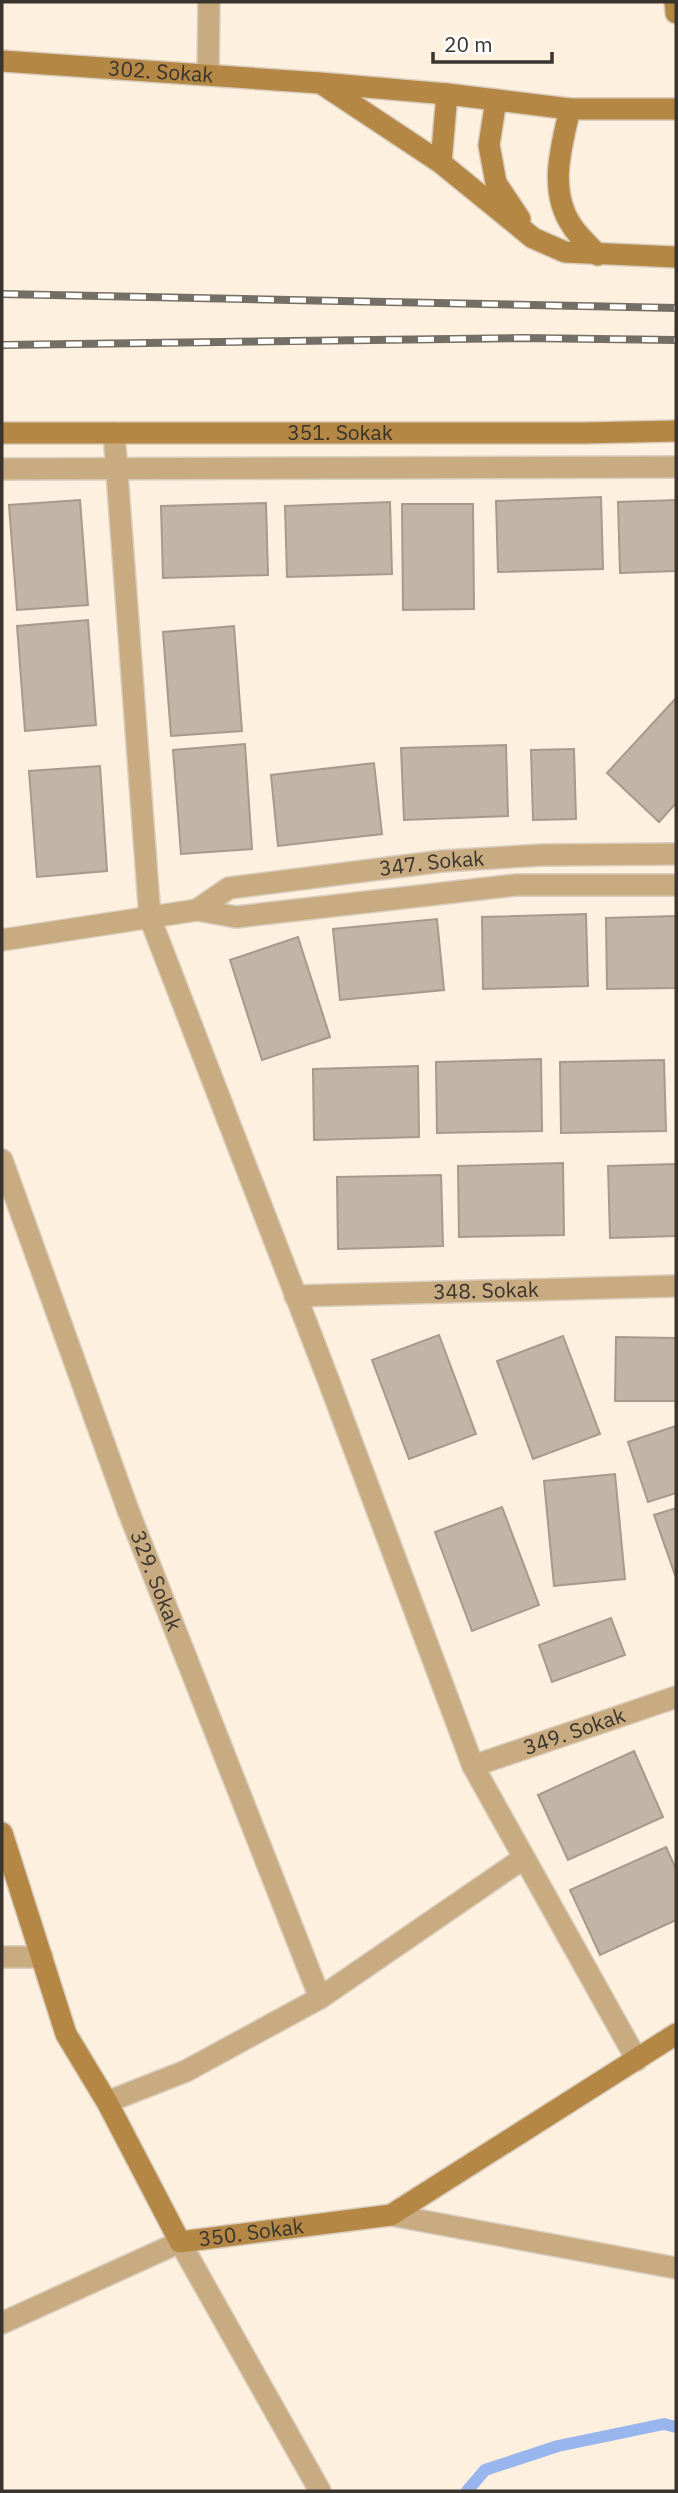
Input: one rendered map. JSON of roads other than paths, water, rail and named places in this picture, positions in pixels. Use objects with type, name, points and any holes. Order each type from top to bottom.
[{"type":"street","points":[[208,74],[209,2]]},
{"type":"street","points":[[675,2],[676,13]]},
{"type":"street","name":"302. Sokak","points":[[2,61],[320,83],[570,108],[676,109]]},
{"type":"street","points":[[320,83],[441,163],[533,238],[565,252],[676,257]]},
{"type":"street","points":[[441,163],[447,94]]},
{"type":"street","points":[[496,100],[489,145],[496,183],[533,238]]},
{"type":"street","points":[[570,108],[559,160],[559,200],[572,227],[598,255]]},
{"type":"street","name":"351. Sokak","points":[[2,433],[584,433],[676,430]]},
{"type":"street","points":[[114,433],[150,918],[473,1766],[636,2060]]},
{"type":"street","points":[[2,469],[676,467]]},
{"type":"street","name":"347. Sokak","points":[[198,910],[229,888],[443,861],[543,855],[676,854]]},
{"type":"street","name":"347. Sokak","points":[[2,940],[198,910],[236,916],[516,885],[676,885]]},
{"type":"street","name":"329. Sokak","points":[[2,1160],[128,1510],[320,1998]]},
{"type":"street","name":"348. Sokak","points":[[295,1296],[676,1286]]},
{"type":"street","name":"349. Sokak","points":[[473,1766],[676,1697]]},
{"type":"street","name":"350. Sokak","points":[[2,1833],[66,2034],[107,2102],[180,2242],[391,2215],[676,2034]]},
{"type":"street","points":[[107,2102],[186,2071],[320,1998],[524,1858]]},
{"type":"street","points":[[2,1957],[41,1957]]},
{"type":"street","points":[[391,2215],[676,2268]]},
{"type":"street","points":[[2,2323],[180,2242],[320,2491]]},
{"type":"waterway","points":[[467,2491],[485,2470],[558,2446],[664,2424],[676,2427]]},
{"type":"railway","points":[[2,294],[676,308]]},
{"type":"railway","points":[[2,345],[523,338],[676,340]]}]
